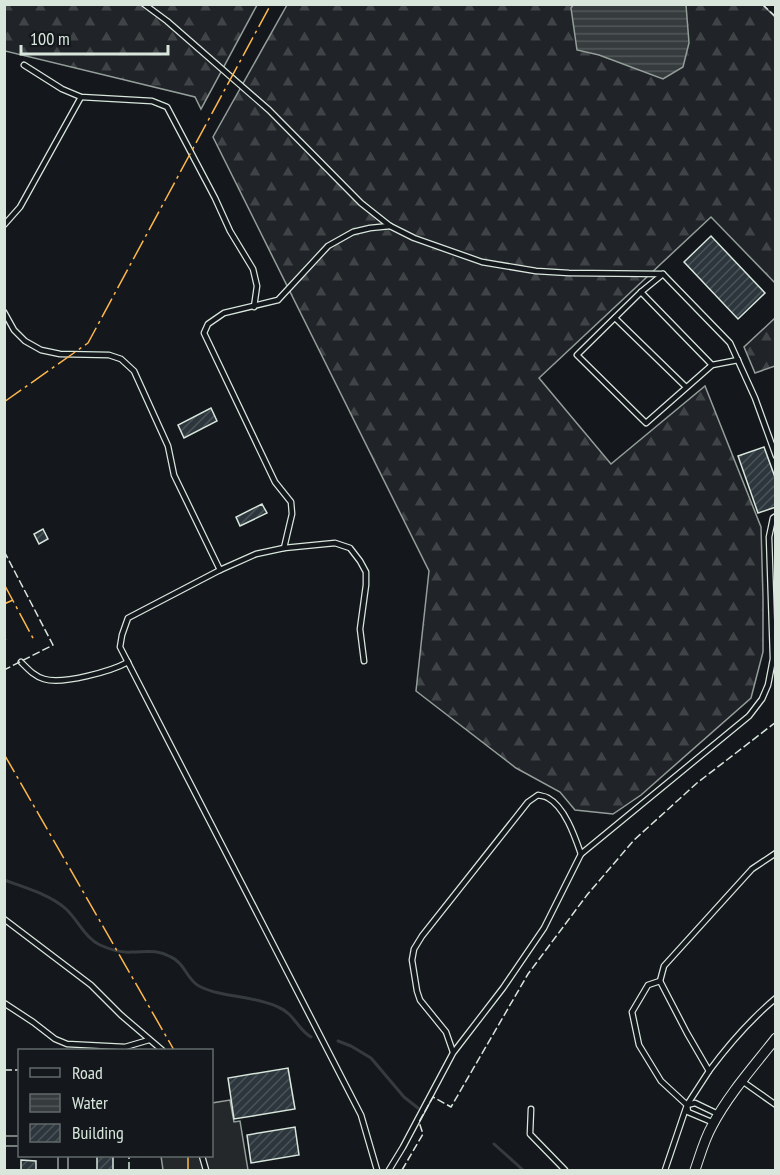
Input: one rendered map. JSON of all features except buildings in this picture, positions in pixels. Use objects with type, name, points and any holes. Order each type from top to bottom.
[{"type":"street","points":[[695,1170],[716,1118],[776,1038]]},
{"type":"lane","points":[[144,4],[167,21],[269,110],[361,203],[390,226],[414,238],[493,264],[536,271],[569,273],[663,274],[730,343],[755,398],[776,456]]},
{"type":"lane","points":[[24,66],[62,89],[81,97],[152,101],[166,107],[215,198],[230,231],[253,269],[257,286],[254,306]]},
{"type":"lane","points":[[4,225],[20,207],[81,97]]},
{"type":"lane","points":[[284,548],[292,514],[291,502],[275,482],[204,333],[208,324],[224,313],[278,300],[328,246],[353,232],[390,226]]},
{"type":"lane","points":[[663,274],[641,292],[577,355],[646,423],[712,365],[738,360]]},
{"type":"lane","points":[[641,292],[712,365]]},
{"type":"lane","points":[[4,312],[14,330],[25,341],[41,350],[60,354],[109,355],[121,359],[134,371],[168,446],[174,475],[220,570]]},
{"type":"lane","points":[[615,318],[686,387]]},
{"type":"lane","points":[[389,1170],[453,1053],[503,988],[544,928],[581,854],[749,716],[762,699],[768,685],[773,659],[769,537],[773,518],[776,516]]},
{"type":"lane","points":[[364,661],[360,629],[366,572],[350,548],[335,543],[284,548],[256,554],[220,570],[128,618],[120,648],[361,1115],[377,1170]]},
{"type":"lane","points":[[21,662],[32,673],[45,679],[57,680],[72,679],[119,667],[128,662]]},
{"type":"lane","points":[[453,1053],[446,1032],[420,1000],[417,991],[412,960],[414,949],[422,936],[528,802],[538,795],[549,798],[561,811],[581,854]]},
{"type":"lane","points":[[709,1071],[660,981],[664,966],[752,869],[776,853]]},
{"type":"lane","points":[[4,919],[91,985],[121,1015],[161,1049]]},
{"type":"lane","points":[[660,981],[648,985],[632,1012],[639,1045],[661,1081],[687,1105],[688,1112],[716,1118]]},
{"type":"lane","points":[[665,1170],[687,1105],[732,1041],[776,998]]},
{"type":"lane","points":[[4,1003],[55,1039],[67,1044],[125,1047],[149,1040]]},
{"type":"lane","points":[[742,1081],[776,1105]]},
{"type":"lane","points":[[687,1105],[695,1103],[716,1118]]},
{"type":"lane","points":[[531,1109],[530,1134],[565,1170]]},
{"type":"green space","points":[[762,4],[775,17],[775,283],[711,217],[539,378],[611,464],[705,386],[761,527],[763,652],[751,698],[641,795],[613,814],[575,810],[560,792],[516,768],[416,691],[429,571],[213,137],[287,5]]},
{"type":"green space","points":[[5,5],[257,5],[201,109],[195,97],[5,51]]},
{"type":"green space","points":[[775,318],[775,366],[755,373],[744,347]]},
{"type":"shaded area","points":[[230,1100],[234,1122],[240,1121],[248,1170],[163,1170],[161,1157],[213,1157],[213,1103]]},
{"type":"water","points":[[574,4],[686,5],[689,43],[683,67],[663,79],[599,55],[577,50],[571,8]]},
{"type":"waterway","points":[[4,880],[37,892],[60,904],[90,938],[100,945],[124,952],[151,951],[166,954],[180,963],[199,986],[218,993],[258,1000],[278,1007],[284,1010],[311,1037]]},
{"type":"waterway","points":[[338,1041],[371,1058],[404,1097],[418,1108]]},
{"type":"waterway","points":[[494,1144],[523,1170]]},
{"type":"fence","points":[[762,4],[776,17]]},
{"type":"fence","points":[[4,551],[53,645],[4,670]]},
{"type":"fence","points":[[402,1170],[423,1134],[419,1122],[433,1097],[451,1107],[528,974],[587,895],[634,840],[697,783],[776,722]]},
{"type":"fence","points":[[4,1070],[18,1070]]},
{"type":"fence","points":[[129,1157],[129,1170]]},
{"type":"power","points":[[4,402],[88,343],[271,4]]},
{"type":"power","points":[[4,584],[34,640]]},
{"type":"power","points":[[4,604],[13,600]]},
{"type":"power","points":[[4,754],[173,1049]]},
{"type":"power","points":[[188,1157],[188,1170]]}]
